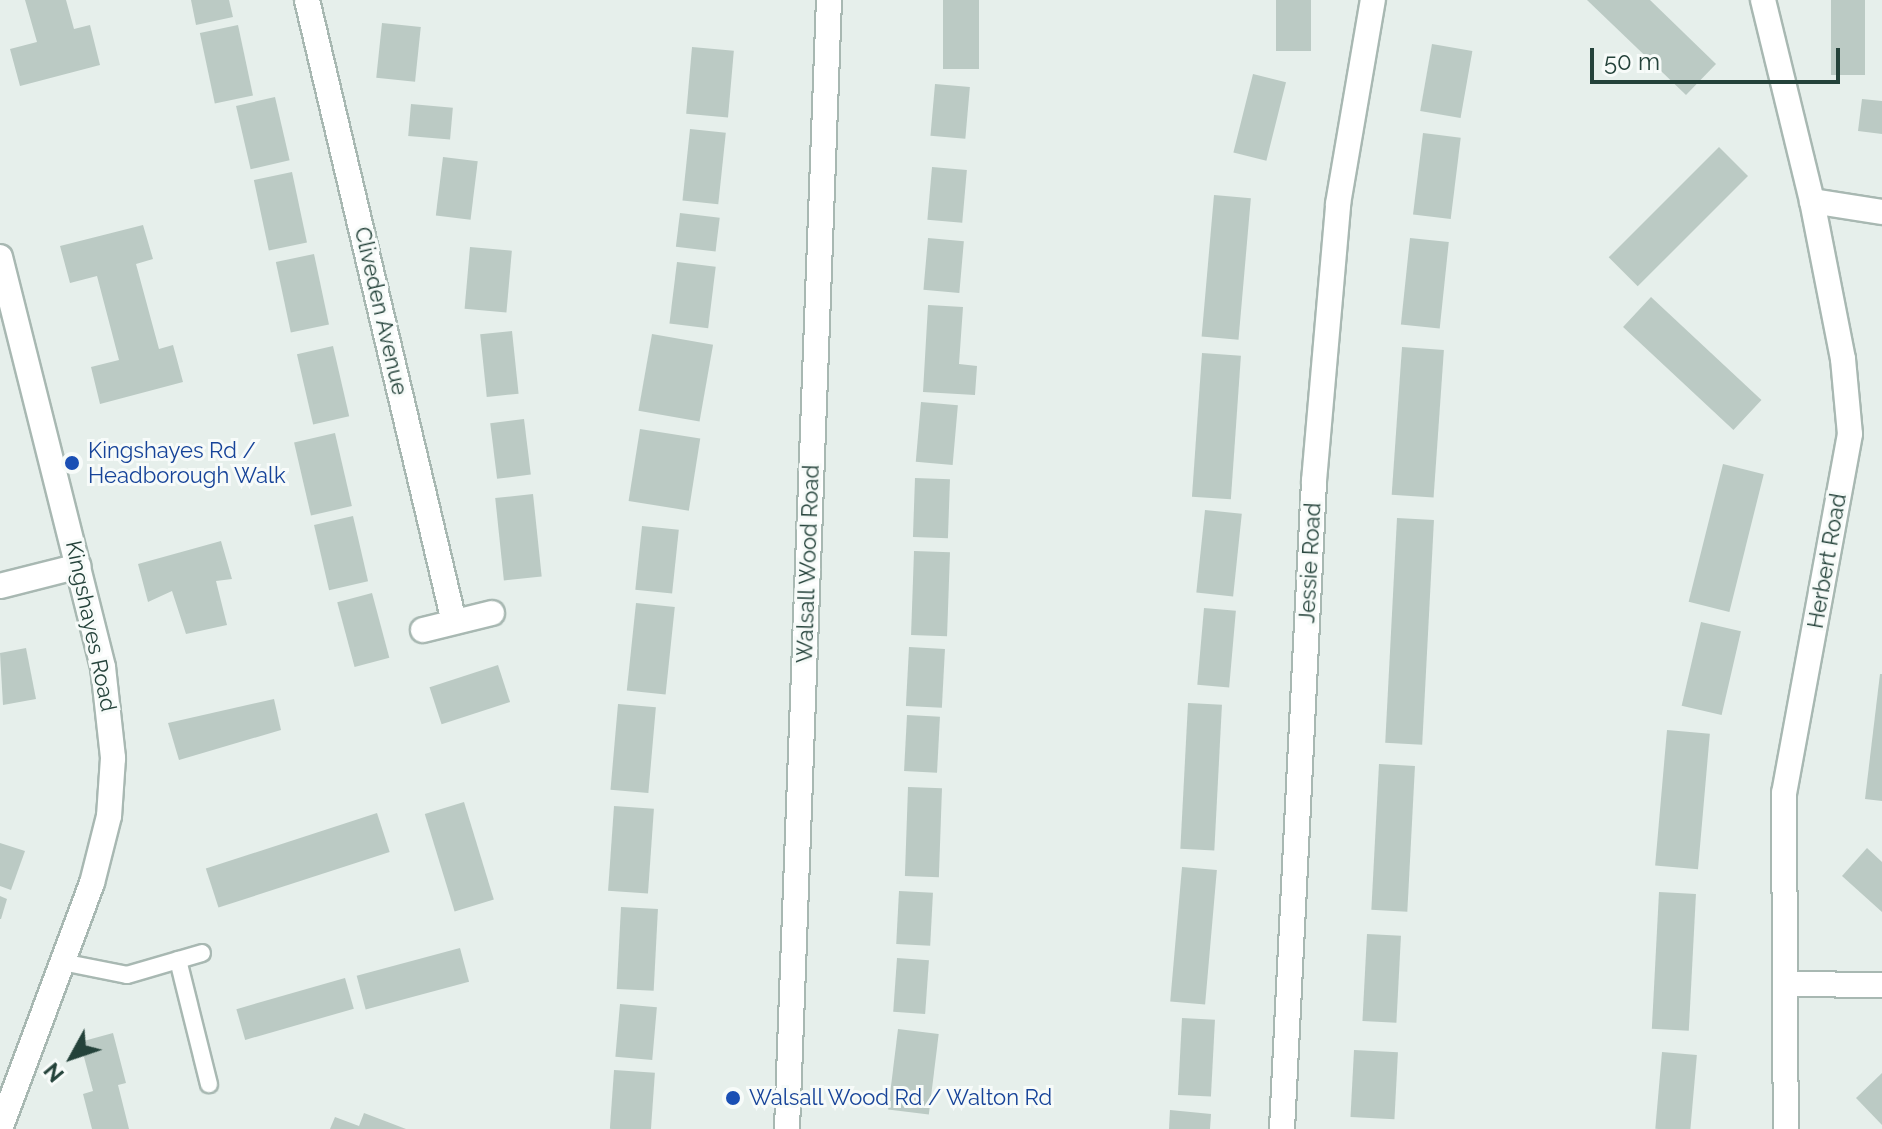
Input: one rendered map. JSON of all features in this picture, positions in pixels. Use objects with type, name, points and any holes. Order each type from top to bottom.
[{"type":"street","name":"Cliveden Avenue","points":[[307,0],[454,622]]},
{"type":"street","name":"Walsall Wood Road","points":[[787,1129],[829,0]]},
{"type":"street","name":"Jessie Road","points":[[1282,1129],[1315,465],[1338,204],[1373,0]]},
{"type":"street","name":"Herbert Road","points":[[1763,0],[1812,201],[1843,359],[1850,434],[1784,793],[1786,1129]]},
{"type":"street","points":[[1812,201],[1882,212]]},
{"type":"street","name":"Kingshayes Road","points":[[0,257],[103,667],[113,758],[109,816],[92,883],[0,1129]]},
{"type":"street","points":[[0,586],[79,566]]},
{"type":"street","points":[[423,630],[492,613]]},
{"type":"street","points":[[1787,984],[1882,985]]},
{"type":"lane","points":[[62,962],[127,975],[202,953]]},
{"type":"lane","points":[[178,960],[209,1084]]},
{"type":"building","points":[[25,0],[66,0],[74,29],[90,25],[100,65],[20,86],[10,49],[37,42]]},
{"type":"building","points":[[191,0],[229,0],[233,17],[196,25]]},
{"type":"building","points":[[943,0],[979,0],[979,69],[943,69]]},
{"type":"building","points":[[1276,0],[1311,0],[1311,51],[1276,51]]},
{"type":"building","points":[[1587,0],[1650,0],[1716,64],[1686,95]]},
{"type":"building","points":[[1831,0],[1865,0],[1865,75],[1831,75]]},
{"type":"building","points":[[382,23],[421,27],[415,82],[376,78]]},
{"type":"building","points":[[238,25],[253,95],[215,104],[200,33]]},
{"type":"building","points":[[1432,44],[1472,51],[1461,118],[1420,111]]},
{"type":"building","points":[[692,47],[734,51],[728,117],[686,114]]},
{"type":"building","points":[[1253,74],[1286,82],[1266,161],[1233,153]]},
{"type":"building","points":[[935,84],[970,87],[965,139],[930,136]]},
{"type":"building","points":[[275,97],[290,160],[251,169],[236,106]]},
{"type":"building","points":[[1862,99],[1882,101],[1882,134],[1858,131]]},
{"type":"building","points":[[411,104],[453,108],[450,140],[408,136]]},
{"type":"building","points":[[690,129],[726,133],[718,204],[682,201]]},
{"type":"building","points":[[1423,133],[1461,138],[1451,219],[1413,214]]},
{"type":"building","points":[[1719,147],[1748,176],[1638,286],[1609,257]]},
{"type":"building","points":[[443,157],[478,161],[471,220],[436,216]]},
{"type":"building","points":[[932,167],[967,170],[962,223],[927,220]]},
{"type":"building","points":[[292,172],[307,242],[269,251],[254,180]]},
{"type":"building","points":[[1214,195],[1251,198],[1238,340],[1202,336]]},
{"type":"building","points":[[680,213],[720,218],[716,252],[676,247]]},
{"type":"building","points":[[143,225],[153,259],[136,264],[159,349],[173,345],[183,382],[100,404],[91,367],[119,360],[97,276],[70,283],[60,246]]},
{"type":"building","points":[[928,238],[964,241],[959,293],[923,290]]},
{"type":"building","points":[[1410,238],[1449,242],[1440,329],[1401,325]]},
{"type":"building","points":[[470,247],[512,251],[506,312],[465,309]]},
{"type":"building","points":[[314,254],[329,324],[291,333],[276,262]]},
{"type":"building","points":[[677,262],[716,267],[708,328],[669,324]]},
{"type":"building","points":[[1651,297],[1761,400],[1733,430],[1623,327]]},
{"type":"building","points":[[928,305],[963,307],[959,364],[977,366],[975,395],[923,392]]},
{"type":"building","points":[[512,331],[519,394],[487,397],[480,334]]},
{"type":"building","points":[[652,334],[713,345],[700,422],[638,411]]},
{"type":"building","points":[[333,346],[349,416],[313,424],[297,354]]},
{"type":"building","points":[[1402,347],[1444,350],[1434,498],[1392,495]]},
{"type":"building","points":[[1202,353],[1241,356],[1231,499],[1192,497]]},
{"type":"building","points":[[921,402],[958,405],[953,465],[916,462]]},
{"type":"building","points":[[524,419],[531,475],[497,479],[490,423]]},
{"type":"building","points":[[640,429],[700,439],[689,511],[629,501]]},
{"type":"building","points":[[335,433],[352,506],[311,516],[294,442]]},
{"type":"building","points":[[1723,464],[1764,474],[1729,612],[1689,602]]},
{"type":"building","points":[[915,478],[950,479],[948,538],[913,537]]},
{"type":"building","points":[[533,494],[542,577],[504,581],[495,498]]},
{"type":"building","points":[[1205,510],[1242,514],[1233,596],[1196,593]]},
{"type":"building","points":[[353,516],[368,581],[329,590],[314,525]]},
{"type":"building","points":[[1397,518],[1434,520],[1422,745],[1385,743]]},
{"type":"building","points":[[642,526],[679,530],[672,594],[635,590]]},
{"type":"building","points":[[221,541],[232,579],[216,581],[227,625],[186,634],[172,591],[148,602],[138,564]]},
{"type":"building","points":[[914,551],[950,552],[947,636],[911,635]]},
{"type":"building","points":[[372,593],[389,658],[355,667],[337,602]]},
{"type":"building","points":[[636,603],[675,607],[666,695],[627,691]]},
{"type":"building","points":[[1204,608],[1236,611],[1229,687],[1197,685]]},
{"type":"building","points":[[1701,622],[1741,631],[1722,715],[1682,706]]},
{"type":"building","points":[[909,647],[945,649],[942,708],[906,706]]},
{"type":"building","points":[[26,648],[36,699],[3,705],[0,653]]},
{"type":"building","points":[[498,665],[510,702],[442,724],[430,687]]},
{"type":"building","points":[[1882,674],[1882,801],[1865,799]]},
{"type":"building","points":[[274,699],[281,730],[179,760],[168,723]]},
{"type":"building","points":[[1188,703],[1222,705],[1214,851],[1180,849]]},
{"type":"building","points":[[618,704],[656,707],[648,793],[611,790]]},
{"type":"building","points":[[907,715],[940,717],[937,773],[904,771]]},
{"type":"building","points":[[1667,730],[1710,734],[1698,869],[1655,865]]},
{"type":"building","points":[[1379,764],[1415,766],[1407,912],[1371,910]]},
{"type":"building","points":[[908,787],[942,788],[939,877],[905,876]]},
{"type":"building","points":[[464,802],[494,900],[455,912],[425,814]]},
{"type":"building","points":[[614,806],[654,809],[648,894],[608,891]]},
{"type":"building","points":[[377,813],[390,852],[218,908],[206,869]]},
{"type":"building","points":[[0,843],[25,851],[11,890],[0,886]]},
{"type":"building","points":[[1867,848],[1882,862],[1882,912],[1842,876]]},
{"type":"building","points":[[1182,867],[1217,870],[1205,1005],[1170,1001]]},
{"type":"building","points":[[899,891],[933,893],[930,946],[896,944]]},
{"type":"building","points":[[1659,892],[1696,894],[1689,1031],[1652,1029]]},
{"type":"building","points":[[0,896],[7,899],[1,919],[0,919]]},
{"type":"building","points":[[621,907],[658,909],[654,991],[617,989]]},
{"type":"building","points":[[1367,934],[1401,936],[1396,1023],[1362,1021]]},
{"type":"building","points":[[460,948],[469,982],[366,1010],[357,976]]},
{"type":"building","points":[[897,958],[929,960],[925,1014],[893,1012]]},
{"type":"building","points":[[345,978],[354,1009],[245,1040],[236,1009]]},
{"type":"building","points":[[620,1004],[657,1007],[652,1060],[615,1057]]},
{"type":"building","points":[[1182,1018],[1215,1020],[1211,1097],[1178,1095]]},
{"type":"building","points":[[898,1029],[939,1034],[929,1114],[888,1109]]},
{"type":"building","points":[[113,1033],[126,1083],[118,1085],[129,1129],[92,1129],[83,1094],[93,1091],[80,1042]]},
{"type":"building","points":[[1354,1050],[1398,1052],[1394,1119],[1350,1117]]},
{"type":"building","points":[[1662,1052],[1697,1055],[1690,1129],[1655,1129]]},
{"type":"building","points":[[614,1070],[655,1073],[651,1129],[610,1129]]},
{"type":"building","points":[[1882,1073],[1882,1125],[1856,1098]]},
{"type":"building","points":[[1170,1110],[1211,1114],[1210,1129],[1169,1129]]},
{"type":"building","points":[[364,1113],[406,1129],[330,1129],[335,1117],[359,1126]]},
{"type":"place","name":"Kingshayes Rd / Headborough Walk","points":[[72,463]]},
{"type":"place","name":"Walsall Wood Rd / Walton Rd","points":[[733,1098]]}]
